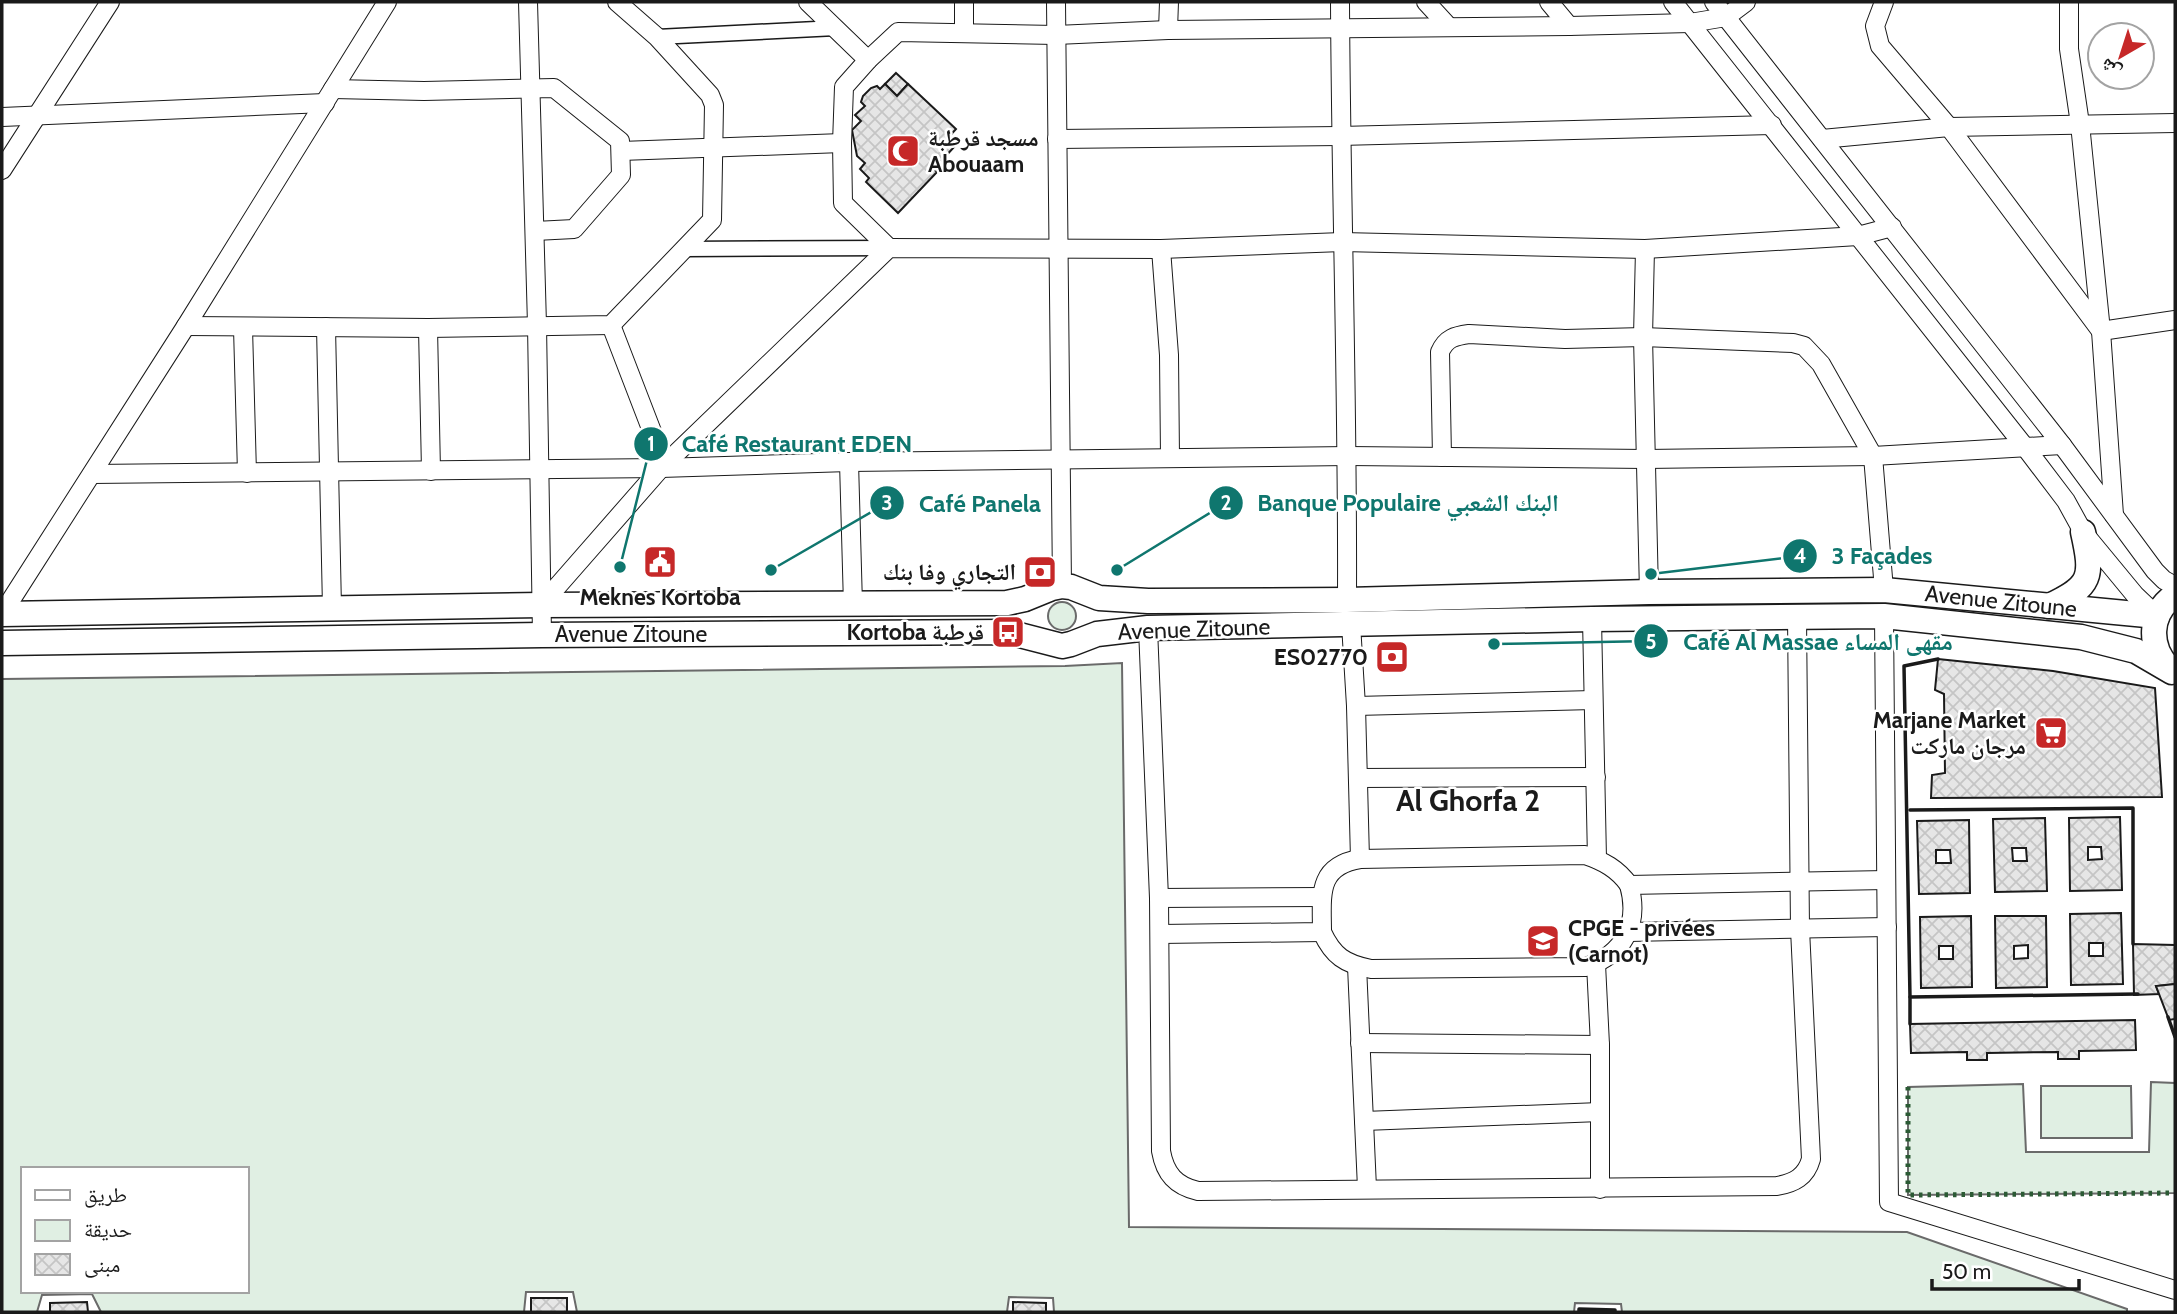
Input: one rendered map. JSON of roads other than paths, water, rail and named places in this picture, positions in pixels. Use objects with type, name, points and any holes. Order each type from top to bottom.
[{"type":"main road","points":[[2049,606],[2073,594],[2086,579],[2089,559],[2083,532]]},
{"type":"main road","points":[[1051,644],[1036,631],[1032,621],[1033,611],[1036,601],[1061,590],[1091,607],[1090,626],[1079,640]]},
{"type":"main road","name":"Avenue Zitoune","points":[[2,614],[541,605],[1007,603],[1061,590],[1099,598],[1349,612],[1592,619],[1884,616],[2093,640],[2136,651],[2174,672]]},
{"type":"main road","name":"Avenue Zitoune","points":[[2,643],[1008,632],[1062,646],[1097,634],[1148,628],[1648,592],[1884,590],[2157,616]]},
{"type":"main road","points":[[2174,672],[2157,652],[2154,628],[2162,607],[2175,595]]},
{"type":"street","points":[[2,170],[110,2]]},
{"type":"street","points":[[2,614],[186,326],[387,2]]},
{"type":"street","points":[[528,2],[542,635]]},
{"type":"street","points":[[186,326],[428,328],[611,325],[712,220],[714,105],[710,95],[657,37],[617,2]]},
{"type":"street","points":[[808,2],[868,60]]},
{"type":"street","points":[[964,2],[964,33]]},
{"type":"street","points":[[1056,2],[1061,590]]},
{"type":"street","points":[[1168,30],[1169,2]]},
{"type":"street","points":[[1340,2],[1349,612],[1356,706],[1360,859]]},
{"type":"street","points":[[1426,2],[1449,27]]},
{"type":"street","points":[[1549,2],[1569,26]]},
{"type":"street","points":[[1673,2],[2025,447],[2066,501],[2083,532],[2157,616]]},
{"type":"street","points":[[1714,2],[2062,445],[2155,571],[2175,586]]},
{"type":"street","points":[[889,248],[843,203],[844,87],[898,32],[1056,35],[1168,30],[1690,23],[1726,17],[1746,2]]},
{"type":"street","points":[[1884,2],[1875,26],[1880,46],[1949,127],[2101,331]]},
{"type":"street","points":[[2069,2],[2069,49],[2080,124],[2101,331],[2113,515]]},
{"type":"street","points":[[657,37],[836,28]]},
{"type":"street","points":[[2,117],[35,117],[329,96],[554,89],[620,141],[621,176],[574,229],[535,231]]},
{"type":"street","points":[[1822,139],[1949,127],[2175,123]]},
{"type":"street","points":[[1057,139],[1340,136],[1772,125]]},
{"type":"street","points":[[621,150],[842,143]]},
{"type":"street","points":[[684,249],[1161,249],[1342,242],[1645,249],[1858,236],[1892,227]]},
{"type":"street","points":[[541,605],[661,468],[889,248]]},
{"type":"street","points":[[1161,249],[1169,355],[1170,458]]},
{"type":"street","points":[[1645,249],[1643,337],[1648,592]]},
{"type":"street","points":[[2101,331],[2175,320]]},
{"type":"street","points":[[611,325],[658,447],[661,468]]},
{"type":"street","points":[[326,327],[332,608]]},
{"type":"street","points":[[243,328],[247,473]]},
{"type":"street","points":[[428,328],[431,471]]},
{"type":"street","points":[[1442,457],[1440,352],[1443,343],[1450,338],[1469,334],[1793,342],[1804,346],[1821,364],[1873,456],[1884,590]]},
{"type":"street","points":[[92,474],[661,468],[849,462],[1348,456],[1646,459],[1873,456],[2062,445]]},
{"type":"street","points":[[849,462],[853,605]]},
{"type":"street","points":[[1148,628],[1160,934],[1161,1151],[1163,1163],[1176,1182],[1198,1191],[1777,1186],[1790,1184],[1800,1178],[1808,1169],[1811,1159],[1800,929],[1797,616]]},
{"type":"street","points":[[1884,616],[1889,1202],[2175,1290]]},
{"type":"street","points":[[1592,619],[1597,859]]},
{"type":"street","points":[[1356,706],[1593,700]]},
{"type":"street","points":[[1358,778],[1596,777]]},
{"type":"street","points":[[1571,855],[1585,855],[1597,859],[1623,875],[1634,901],[1634,917],[1628,932],[1609,956],[1586,967],[1384,969],[1357,966],[1335,954],[1322,932],[1325,880],[1345,861],[1571,855]]},
{"type":"street","points":[[1629,885],[1886,880]]},
{"type":"street","points":[[1159,898],[1322,897]]},
{"type":"street","points":[[1628,932],[1887,927]]},
{"type":"street","points":[[1160,934],[1322,932]]},
{"type":"street","points":[[1596,964],[1600,1045],[1600,1189]]},
{"type":"street","points":[[1357,966],[1367,1188]]},
{"type":"street","points":[[1360,1043],[1600,1045]]},
{"type":"street","points":[[1364,1121],[1600,1112]]},
{"type":"place","name":"مسجد قرطبة Abouaam","points":[[903,151]]},
{"type":"place","name":"Meknes Kortoba","points":[[660,562]]},
{"type":"place","name":"Café Restaurant EDEN","points":[[620,567]]},
{"type":"place","name":"Café Panela","points":[[771,570]]},
{"type":"place","name":"Banque Populaire البنك الشعبي","points":[[1117,570]]},
{"type":"place","name":"التجاري وفا بنك","points":[[1040,572]]},
{"type":"place","name":"3 Façades","points":[[1651,574]]},
{"type":"place","name":"Kortoba قرطبة","points":[[1008,632]]},
{"type":"place","name":"Café Al Massae مقهى المساء","points":[[1494,644]]},
{"type":"place","name":"ES02770","points":[[1392,657]]},
{"type":"place","name":"Marjane Market مرجان ماركت","points":[[2051,733]]},
{"type":"place","name":"CPGE - privées (Carnot)","points":[[1543,941]]},
{"type":"district","name":"Al Ghorfa 2","points":[[1468,800]]}]
